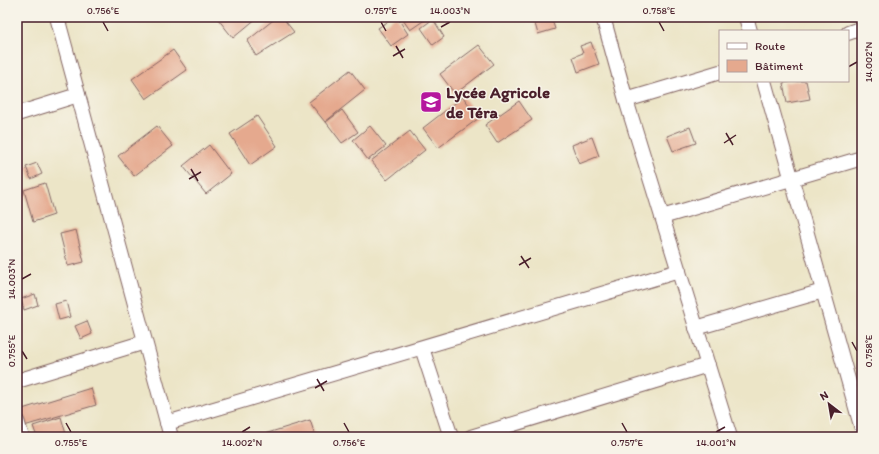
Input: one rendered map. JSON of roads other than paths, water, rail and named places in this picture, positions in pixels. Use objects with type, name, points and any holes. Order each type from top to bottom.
[{"type":"street","points":[[57,17],[169,430],[422,348],[679,271]]},
{"type":"street","points":[[602,17],[626,100],[730,437]]},
{"type":"street","points":[[746,17],[750,30]]},
{"type":"street","points":[[849,33],[862,28]]},
{"type":"street","points":[[626,100],[719,72]]},
{"type":"street","points":[[764,82],[862,429]]},
{"type":"street","points":[[17,114],[78,95]]},
{"type":"street","points":[[662,216],[862,158]]},
{"type":"street","points":[[696,328],[823,291]]},
{"type":"street","points":[[17,381],[145,342]]},
{"type":"street","points":[[422,348],[450,437]]},
{"type":"street","points":[[471,437],[708,365]]},
{"type":"street","points":[[17,422],[22,437]]},
{"type":"place","name":"Lycée Agricole de Téra","points":[[431,102]]}]
